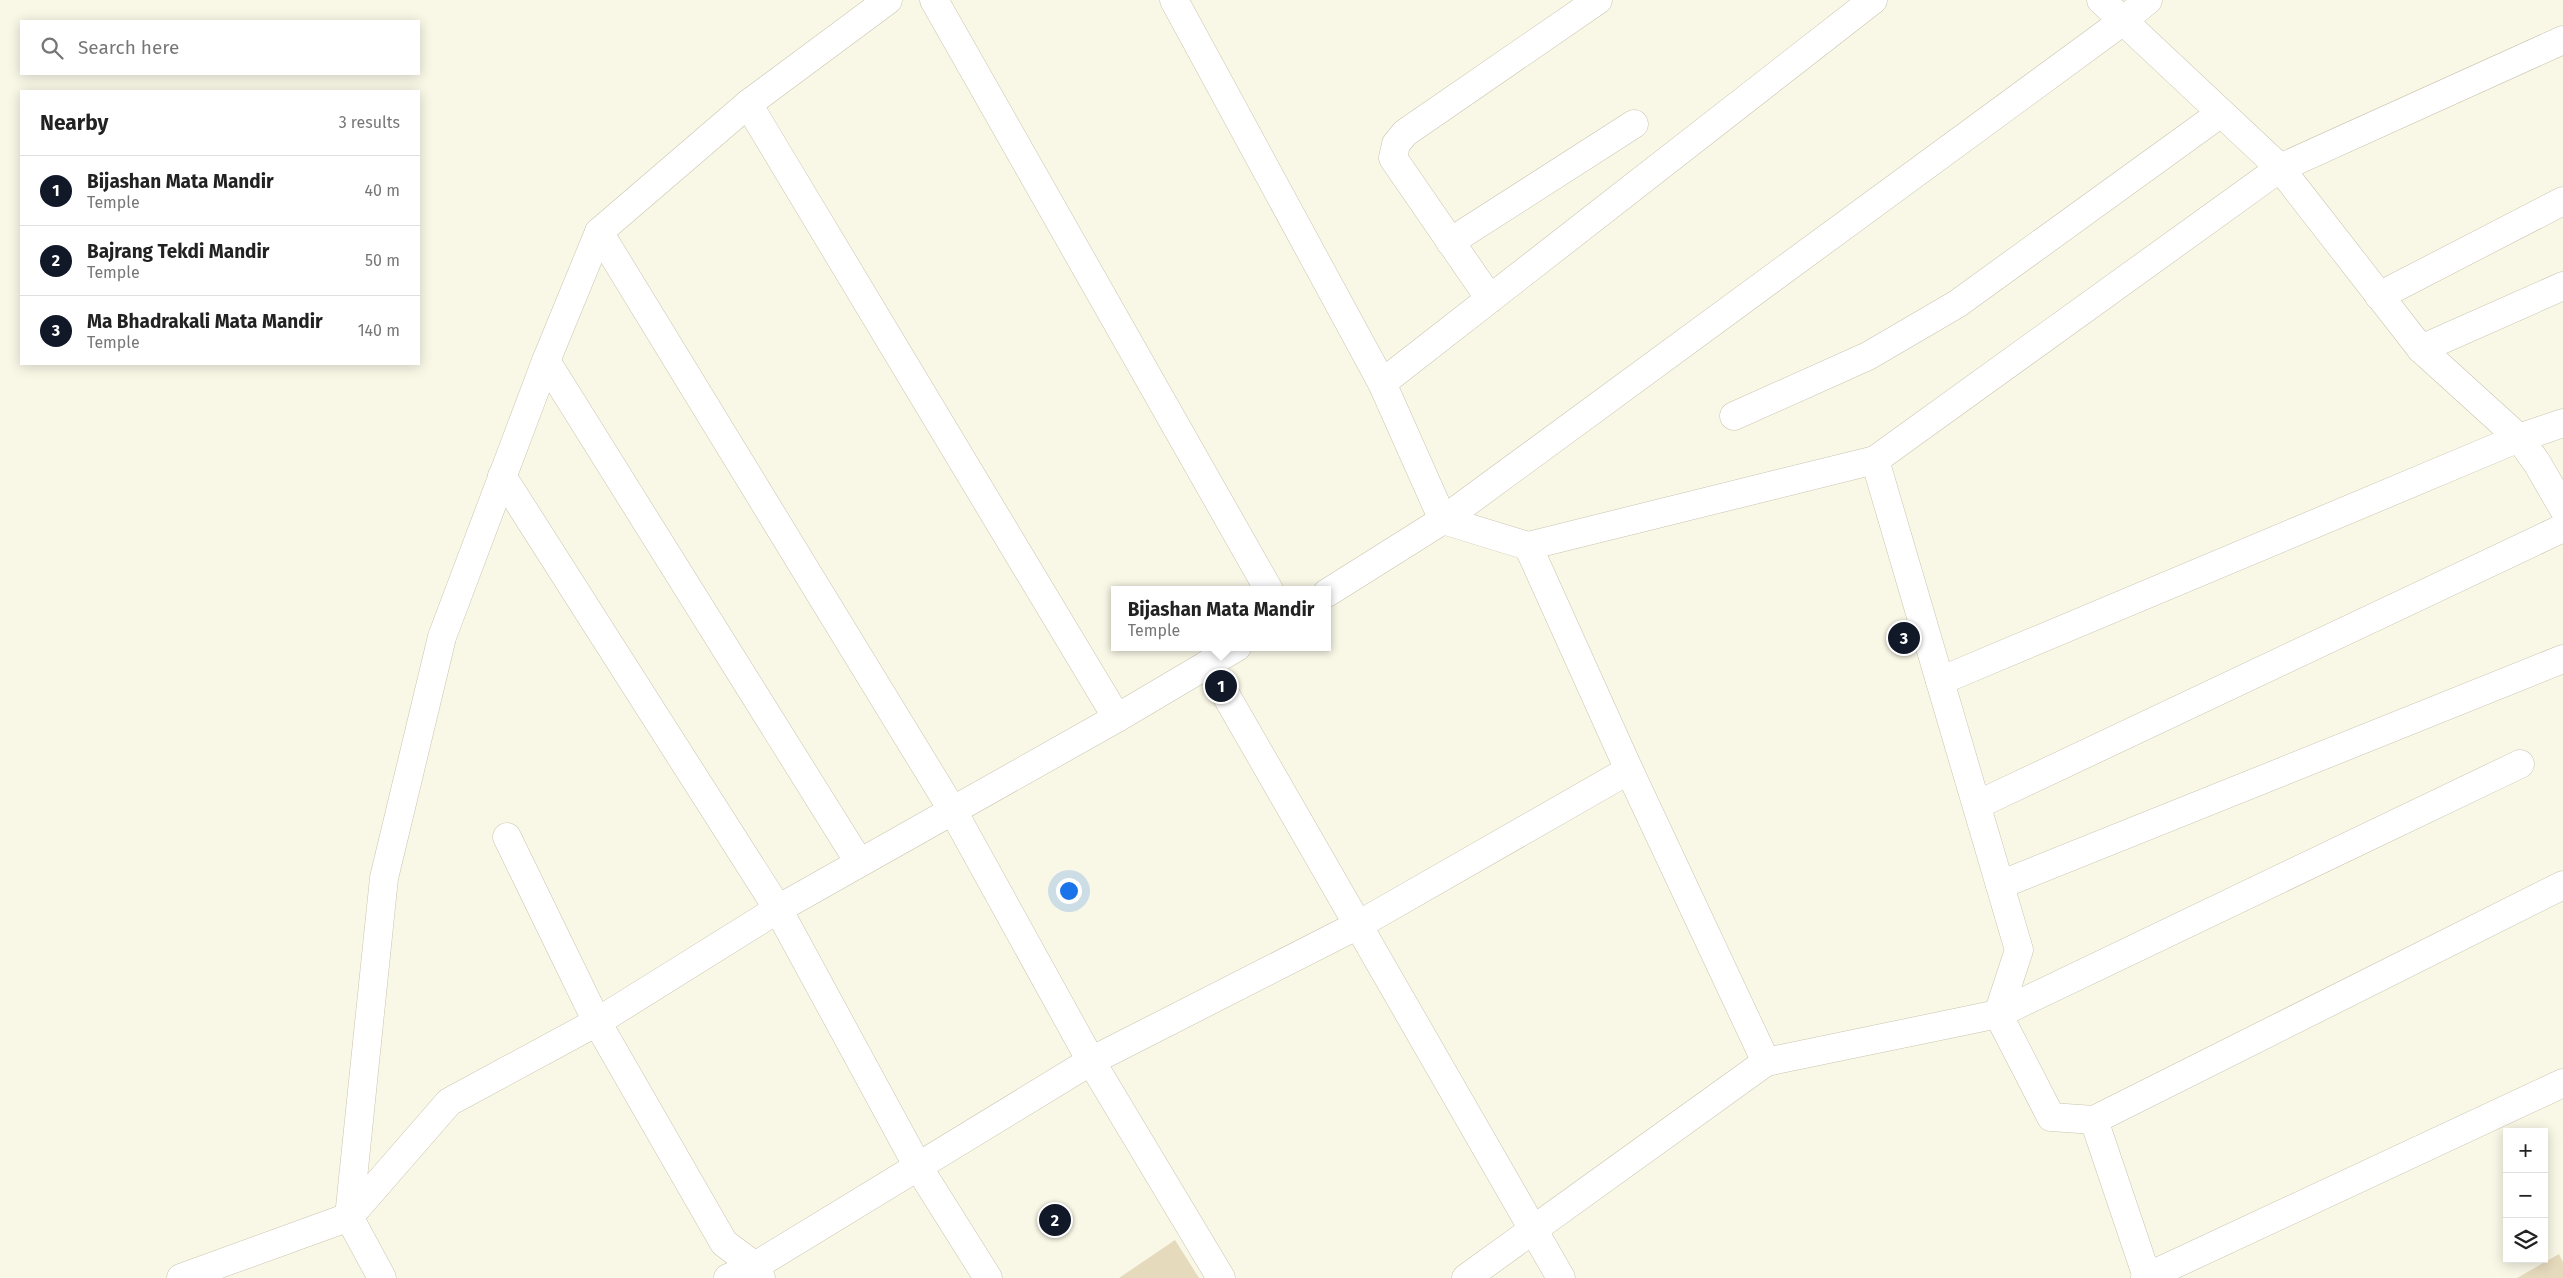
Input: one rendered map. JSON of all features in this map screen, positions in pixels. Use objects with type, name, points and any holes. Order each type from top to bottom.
[{"type":"street","points":[[382,1278],[349,1216],[384,878],[442,637],[546,361],[599,232],[748,104],[888,0]]},
{"type":"street","points":[[934,0],[1268,586]]},
{"type":"street","points":[[1174,0],[1382,383],[1443,520],[1528,546],[1875,460],[2280,168],[2563,40]]},
{"type":"street","points":[[1490,299],[1393,158],[1396,144],[1405,132],[1598,0]]},
{"type":"street","points":[[1382,383],[1873,0]]},
{"type":"street","points":[[2102,0],[2280,168],[2420,350],[2519,438],[2537,463],[2563,508]]},
{"type":"street","points":[[1331,590],[1443,520],[2123,21],[2148,0]]},
{"type":"street","points":[[748,104],[1117,718]]},
{"type":"street","points":[[1734,416],[1868,356],[1957,304],[2221,113]]},
{"type":"street","points":[[1450,242],[1634,124]]},
{"type":"street","points":[[2379,296],[2563,201]]},
{"type":"street","points":[[599,232],[953,811],[1091,1060],[1221,1278]]},
{"type":"street","points":[[2420,350],[2563,286]]},
{"type":"street","points":[[546,361],[859,862]]},
{"type":"street","points":[[1940,681],[2519,438],[2563,423]]},
{"type":"street","points":[[1875,460],[2019,950],[1998,1014],[2052,1117],[2094,1120],[2563,885]]},
{"type":"street","points":[[502,476],[778,909],[917,1165],[988,1278]]},
{"type":"street","points":[[1977,805],[2563,528]]},
{"type":"street","points":[[1528,546],[1629,770],[1766,1062]]},
{"type":"street","points":[[181,1278],[349,1216],[449,1102],[597,1022],[778,909],[1117,718],[1230,651]]},
{"type":"street","points":[[2000,885],[2563,659]]},
{"type":"street","points":[[1208,664],[1360,924],[1533,1232],[1561,1278]]},
{"type":"street","points":[[1466,1278],[1533,1232],[1766,1062],[1998,1014],[2520,764]]},
{"type":"street","points":[[728,1278],[758,1272],[917,1165],[1091,1060],[1360,924],[1629,770]]},
{"type":"street","points":[[506,836],[597,1022],[724,1243],[758,1272]]},
{"type":"street","points":[[2094,1120],[2146,1277],[2563,1083]]},
{"type":"building","points":[[1175,1240],[1199,1278],[1119,1278]]},
{"type":"building","points":[[2559,1254],[2563,1262],[2563,1278],[2517,1278],[2543,1263],[2548,1263],[2548,1260]]},
{"type":"place","name":"Ma Bhadrakali Mata Mandir","points":[[1904,638]]},
{"type":"place","name":"Bijashan Mata Mandir","points":[[1221,686]]},
{"type":"place","name":"Bajrang Tekdi Mandir","points":[[1055,1220]]}]
